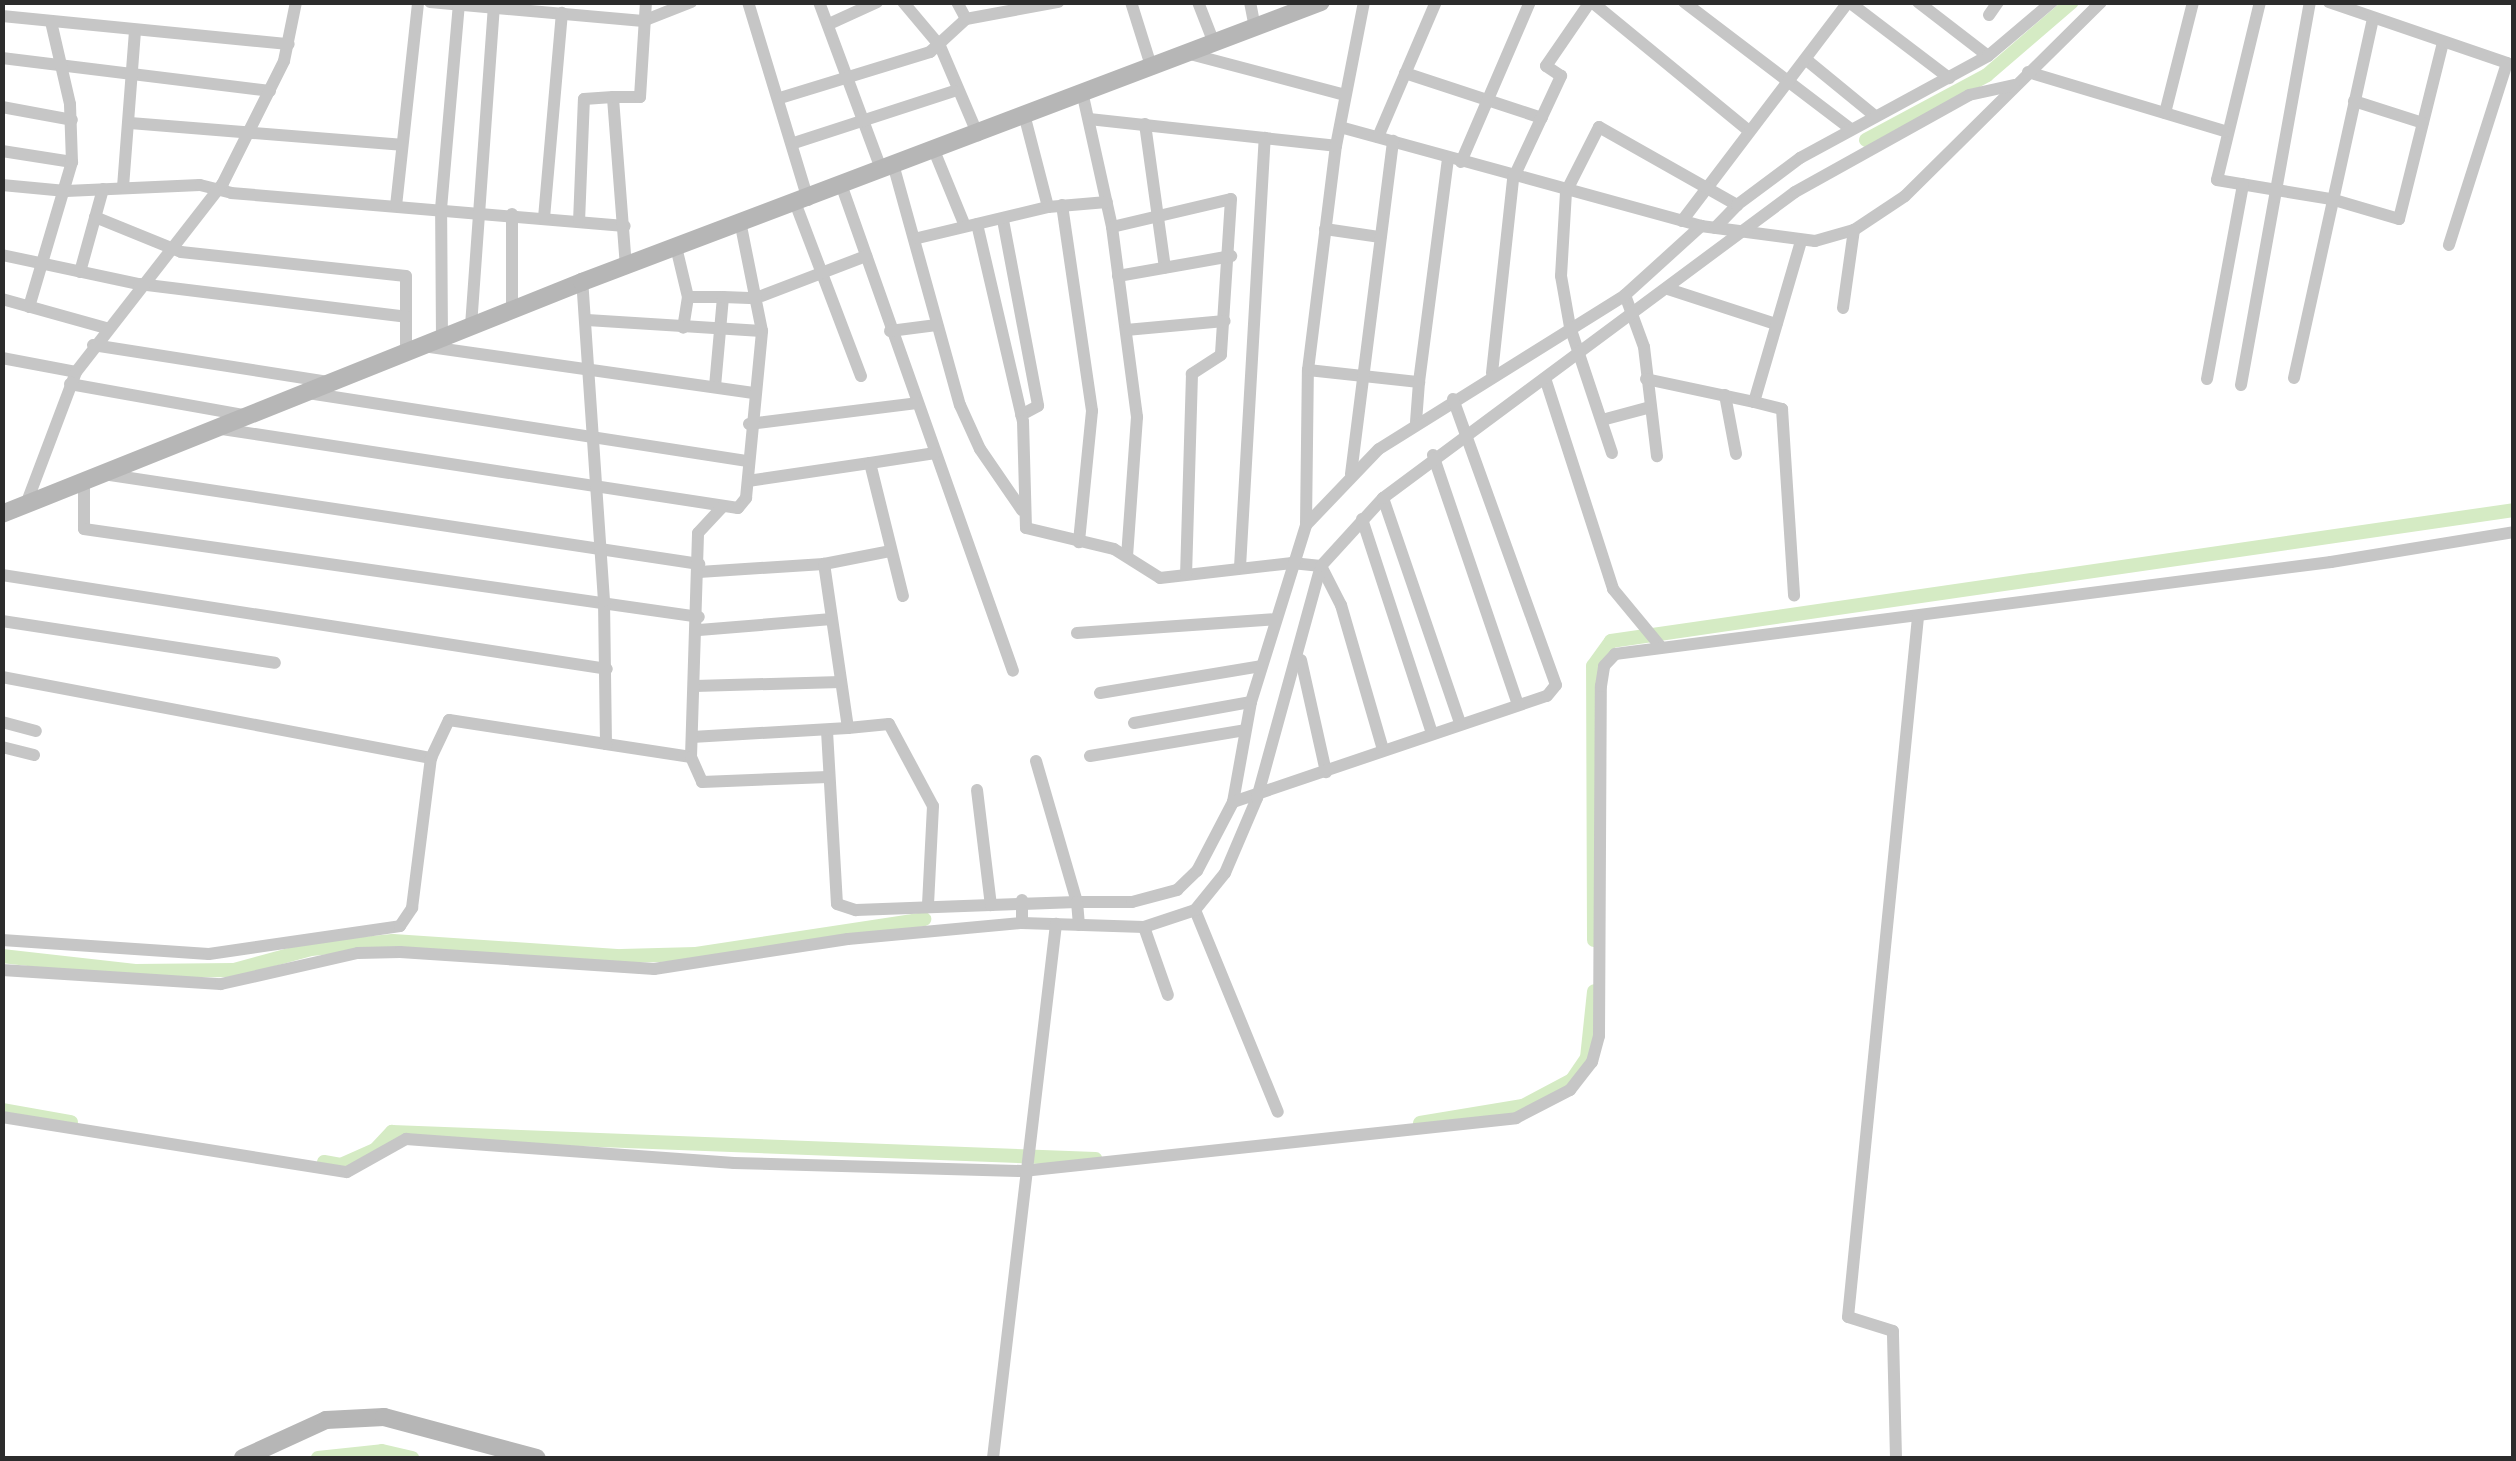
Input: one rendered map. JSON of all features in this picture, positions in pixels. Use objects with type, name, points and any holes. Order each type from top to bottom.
[{"type":"main road","points":[[2,514],[110,475],[582,282],[677,251],[933,148],[1025,118],[1321,2]]},
{"type":"main road","points":[[243,1458],[326,1420],[384,1417],[536,1458]]},
{"type":"street","points":[[25,506],[73,378],[93,345],[219,188],[270,91],[289,44],[296,2]]},
{"type":"street","points":[[396,206],[418,2]]},
{"type":"street","points":[[579,222],[584,99],[640,97],[646,2]]},
{"type":"street","points":[[442,338],[445,3],[494,8],[533,6],[562,13],[644,21],[692,2]]},
{"type":"street","points":[[748,2],[794,143],[818,273],[861,376]]},
{"type":"street","points":[[820,2],[862,123],[887,167],[918,238],[938,326],[969,426],[1022,510],[1032,533],[1127,555],[1154,576],[1292,563],[1321,566]]},
{"type":"street","points":[[829,24],[877,2]]},
{"type":"street","points":[[903,2],[940,46],[954,90],[978,135]]},
{"type":"street","points":[[957,2],[966,19]]},
{"type":"street","points":[[780,98],[940,46],[966,19],[1018,4],[1058,2]]},
{"type":"street","points":[[1132,2],[1152,69]]},
{"type":"street","points":[[1198,2],[1214,43]]},
{"type":"street","points":[[1250,2],[1255,27]]},
{"type":"street","points":[[827,731],[837,904],[856,910],[928,904],[991,905],[1022,900],[1132,902],[1177,890],[1197,871],[1233,802],[1261,666],[1306,525],[1308,370],[1336,146],[1364,2]]},
{"type":"street","points":[[1378,136],[1436,2]]},
{"type":"street","points":[[1416,422],[1454,160],[1530,2]]},
{"type":"street","points":[[1492,372],[1513,180],[1561,76],[1546,66],[1591,2],[1749,131]]},
{"type":"street","points":[[1684,2],[1847,132],[1857,156]]},
{"type":"street","points":[[1682,221],[1704,187],[1809,62],[1849,2],[1950,78]]},
{"type":"street","points":[[1918,2],[1988,56]]},
{"type":"street","points":[[1989,15],[1998,2]]},
{"type":"street","points":[[1306,525],[1351,474],[1416,422],[1492,372],[1625,295],[1737,205],[1847,132],[1988,56],[2052,2]]},
{"type":"street","points":[[1340,126],[1513,180],[1744,235],[1801,241],[1854,230],[1905,196],[2101,2]]},
{"type":"street","points":[[2165,113],[2193,2]]},
{"type":"street","points":[[2260,2],[2216,179],[2275,192],[2330,199],[2399,218],[2444,42]]},
{"type":"street","points":[[2240,385],[2310,2]]},
{"type":"street","points":[[2330,2],[2510,64],[2449,245]]},
{"type":"street","points":[[470,326],[494,8]]},
{"type":"street","points":[[2294,378],[2354,101],[2366,12]]},
{"type":"street","points":[[544,218],[562,13]]},
{"type":"street","points":[[2,16],[289,44]]},
{"type":"street","points":[[29,307],[72,162],[72,120],[51,22]]},
{"type":"street","points":[[123,187],[135,31]]},
{"type":"street","points":[[1190,54],[1345,95]]},
{"type":"street","points":[[2,58],[270,91]]},
{"type":"street","points":[[1809,62],[1875,116]]},
{"type":"street","points":[[2028,72],[2225,132]]},
{"type":"street","points":[[1404,73],[1488,96],[1542,118]]},
{"type":"street","points":[[2,970],[221,984],[358,954],[400,952],[654,969],[848,939],[1022,923],[1144,927],[1195,910],[1225,873],[1257,798],[1300,658],[1321,566],[1362,519],[1433,455],[1635,316],[1795,192],[1969,95],[2014,85]]},
{"type":"street","points":[[794,143],[954,90]]},
{"type":"street","points":[[1083,96],[1112,227],[1137,434],[1127,555]]},
{"type":"street","points":[[612,97],[626,267]]},
{"type":"street","points":[[2354,101],[2423,123]]},
{"type":"street","points":[[2,108],[72,120]]},
{"type":"street","points":[[1025,118],[1055,206],[1092,411],[1079,542]]},
{"type":"street","points":[[1089,119],[1336,146]]},
{"type":"street","points":[[130,123],[401,145]]},
{"type":"street","points":[[1144,124],[1165,268]]},
{"type":"street","points":[[1612,453],[1570,327],[1561,264],[1566,192],[1599,127],[1737,205]]},
{"type":"street","points":[[1240,568],[1265,138]]},
{"type":"street","points":[[1351,474],[1360,374],[1393,141]]},
{"type":"street","points":[[933,148],[971,225],[1022,416],[1022,510]]},
{"type":"street","points":[[2,150],[72,162]]},
{"type":"street","points":[[2207,379],[2242,184]]},
{"type":"street","points":[[2,185],[66,191],[219,188],[625,226]]},
{"type":"street","points":[[842,186],[1013,671]]},
{"type":"street","points":[[80,272],[103,189]]},
{"type":"street","points":[[1112,227],[1231,199],[1232,256],[1219,358],[1192,374],[1186,574]]},
{"type":"street","points":[[918,238],[1055,206],[1107,202]]},
{"type":"street","points":[[512,214],[512,310]]},
{"type":"street","points":[[96,217],[170,248],[406,276],[406,317],[414,348],[752,393]]},
{"type":"street","points":[[1003,220],[1038,406],[1022,416]]},
{"type":"street","points":[[222,429],[722,507],[742,506],[748,481],[749,424],[762,331],[741,226]]},
{"type":"street","points":[[1325,230],[1380,236]]},
{"type":"street","points":[[1843,308],[1854,230]]},
{"type":"street","points":[[1754,402],[1801,241]]},
{"type":"street","points":[[677,251],[688,297],[684,328]]},
{"type":"street","points":[[2,255],[139,284],[406,317]]},
{"type":"street","points":[[688,297],[756,298],[866,256]]},
{"type":"street","points":[[1118,276],[1232,256]]},
{"type":"street","points":[[582,282],[594,486],[602,550],[606,744]]},
{"type":"street","points":[[1668,289],[1776,324]]},
{"type":"street","points":[[1625,295],[1635,316],[1646,379],[1646,408],[1657,456]]},
{"type":"street","points":[[715,386],[722,297]]},
{"type":"street","points":[[2,299],[106,328]]},
{"type":"street","points":[[587,320],[762,331]]},
{"type":"street","points":[[1126,330],[1225,321]]},
{"type":"street","points":[[890,331],[938,326]]},
{"type":"street","points":[[93,345],[334,382]]},
{"type":"street","points":[[2,358],[73,378],[252,416]]},
{"type":"street","points":[[1308,370],[1419,382]]},
{"type":"street","points":[[1545,378],[1613,589],[1661,647]]},
{"type":"street","points":[[1646,379],[1783,412],[1794,596]]},
{"type":"street","points":[[308,393],[748,461]]},
{"type":"street","points":[[1724,395],[1736,454]]},
{"type":"street","points":[[1233,802],[1257,798],[1432,732],[1548,696],[1556,686],[1453,399]]},
{"type":"street","points":[[749,424],[917,402]]},
{"type":"street","points":[[1602,420],[1646,408]]},
{"type":"street","points":[[748,481],[936,453]]},
{"type":"street","points":[[1433,455],[1518,705]]},
{"type":"street","points":[[870,463],[903,596]]},
{"type":"street","points":[[110,475],[699,568],[824,564],[890,551]]},
{"type":"street","points":[[84,485],[84,528],[604,601],[699,624],[832,618]]},
{"type":"street","points":[[1383,498],[1460,723]]},
{"type":"street","points":[[722,507],[699,530],[699,624],[691,758],[702,782],[828,777]]},
{"type":"street","points":[[1362,519],[1432,732]]},
{"type":"street","points":[[2,1117],[347,1172],[406,1139],[734,1163],[1024,1164],[1516,1118],[1570,1090],[1592,1062],[1602,1014],[1602,675],[1615,654],[1918,617],[2514,532]]},
{"type":"street","points":[[824,564],[848,728]]},
{"type":"street","points":[[1321,566],[1341,605],[1382,750]]},
{"type":"street","points":[[2,576],[607,669]]},
{"type":"street","points":[[1896,1458],[1893,1331],[1848,1317],[1918,617]]},
{"type":"street","points":[[1077,633],[1275,619]]},
{"type":"street","points":[[2,622],[275,662]]},
{"type":"street","points":[[1300,658],[1326,772]]},
{"type":"street","points":[[1100,693],[1261,666]]},
{"type":"street","points":[[2,677],[431,758]]},
{"type":"street","points":[[695,686],[841,682]]},
{"type":"street","points":[[1134,723],[1252,702]]},
{"type":"street","points":[[2,940],[209,954],[400,926],[412,908],[431,758],[454,718],[691,758]]},
{"type":"street","points":[[2,722],[36,731]]},
{"type":"street","points":[[692,737],[889,724],[933,806],[928,904]]},
{"type":"street","points":[[1090,756],[1245,730]]},
{"type":"street","points":[[2,748],[34,755]]},
{"type":"street","points":[[1036,761],[1077,902],[1079,925]]},
{"type":"street","points":[[977,790],[991,905]]},
{"type":"street","points":[[1022,900],[1022,923]]},
{"type":"street","points":[[1195,910],[1278,1112]]},
{"type":"street","points":[[993,1458],[1016,1305],[1024,1164],[1056,924]]},
{"type":"street","points":[[1144,927],[1168,995]]},
{"type":"waterway","points":[[1866,140],[1987,75],[2072,2]]},
{"type":"waterway","points":[[1594,940],[1593,666],[1611,641],[2514,510]]},
{"type":"waterway","points":[[2,956],[135,971],[234,970],[311,949],[393,941],[621,956],[696,954],[924,919]]},
{"type":"waterway","points":[[1420,1123],[1523,1106],[1572,1080],[1587,1058],[1594,991]]},
{"type":"waterway","points":[[2,1110],[71,1122]]},
{"type":"waterway","points":[[324,1162],[341,1165],[375,1150],[392,1132],[1095,1159]]},
{"type":"waterway","points":[[318,1458],[382,1451],[412,1458]]}]
